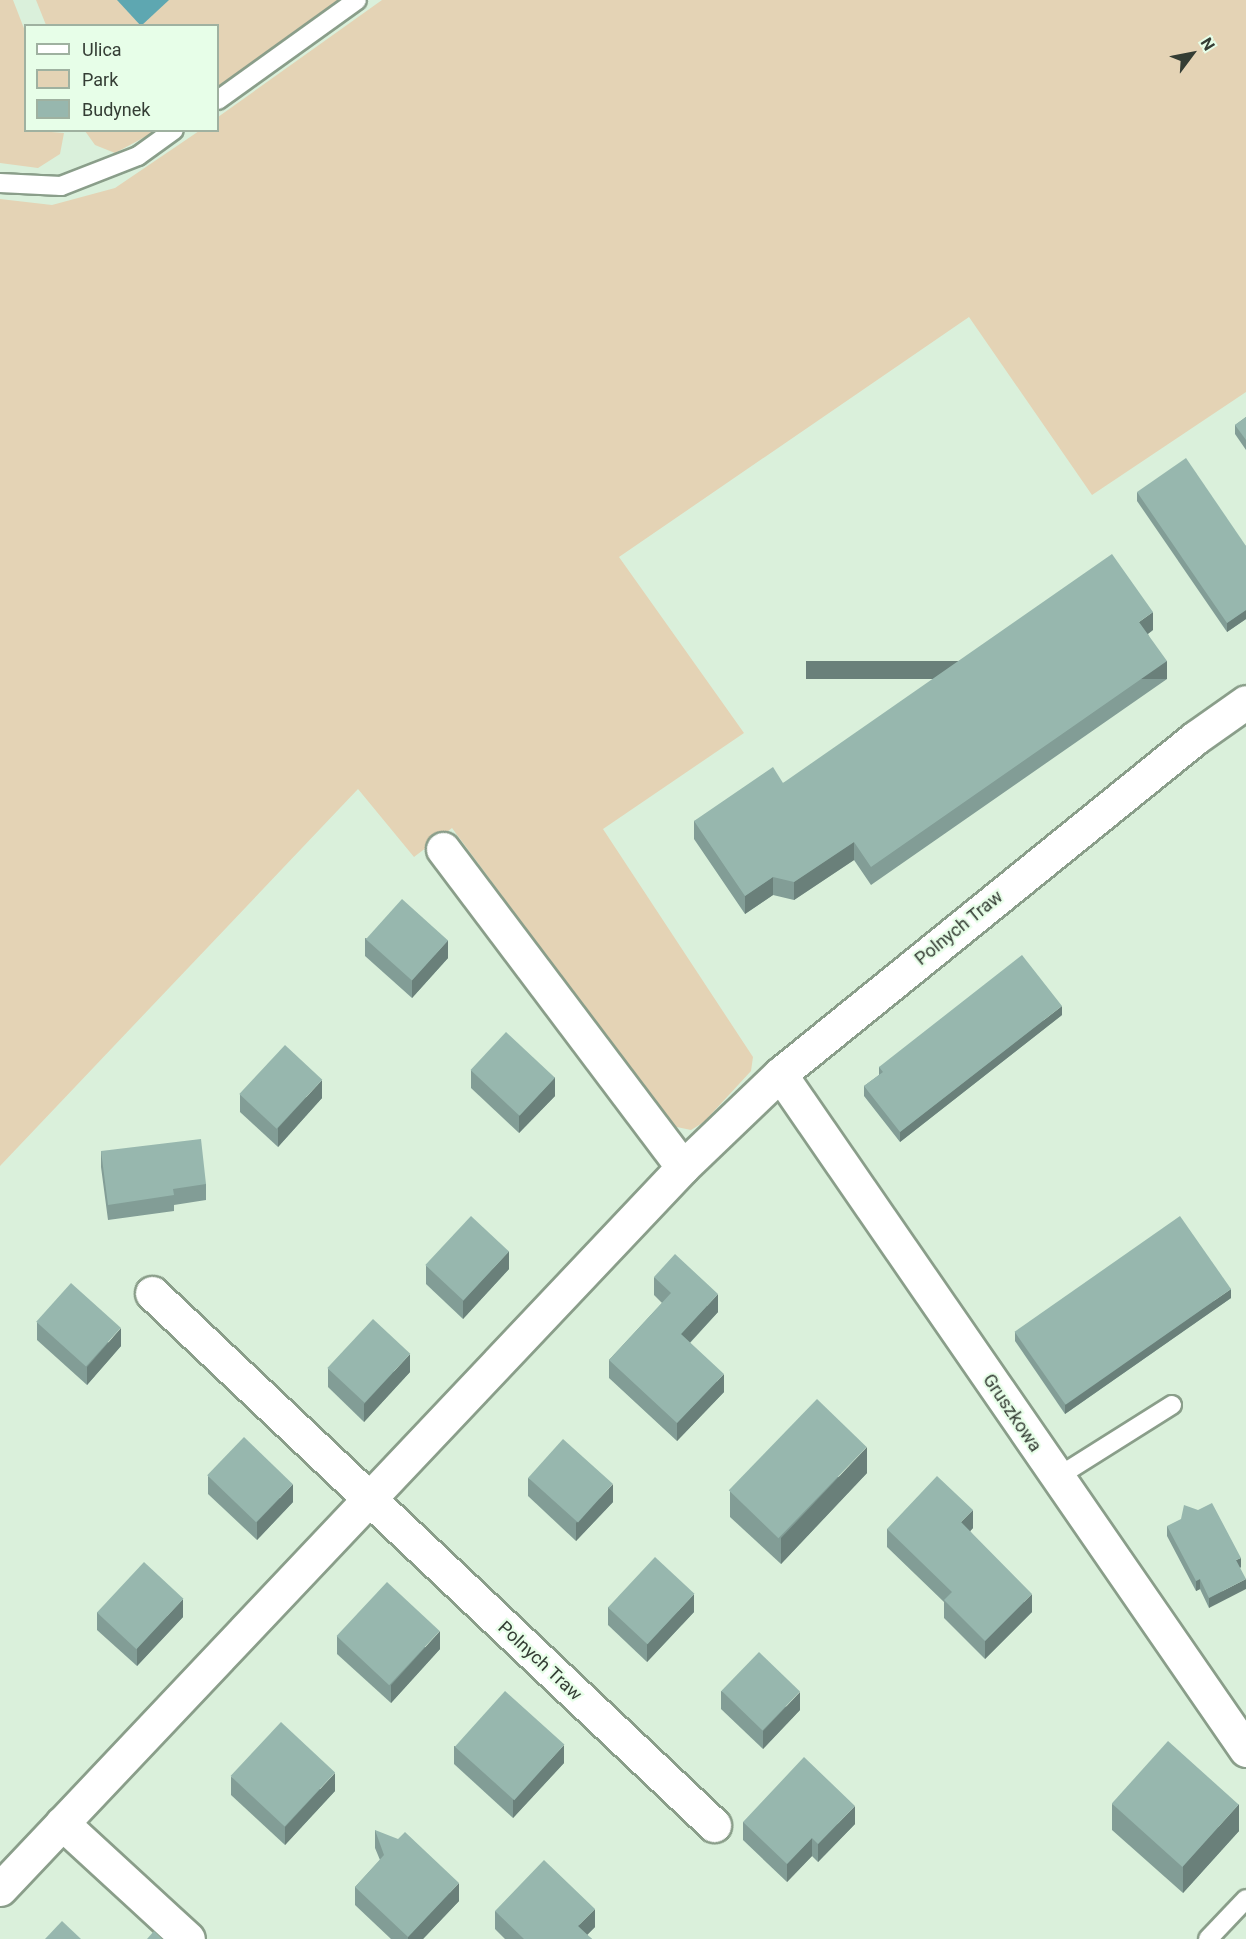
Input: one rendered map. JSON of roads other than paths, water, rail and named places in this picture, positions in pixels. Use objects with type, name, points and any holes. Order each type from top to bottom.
[{"type":"street","name":"Polnych Traw","points":[[0,1889],[366,1498],[683,1167],[780,1074],[1195,738],[1246,702]]},
{"type":"street","points":[[443,849],[683,1167]]},
{"type":"street","name":"Gruszkowa","points":[[780,1074],[1056,1478],[1246,1750]]},
{"type":"street","name":"Polnych Traw","points":[[152,1293],[714,1825]]},
{"type":"street","points":[[62,1823],[188,1939]]},
{"type":"lane","points":[[219,99],[357,0]]},
{"type":"lane","points":[[0,183],[61,186],[138,156],[171,132]]},
{"type":"lane","points":[[1056,1478],[1172,1405]]},
{"type":"lane","points":[[1208,1939],[1246,1899]]},
{"type":"water","points":[[117,0],[169,0],[143,24],[139,24]]}]
